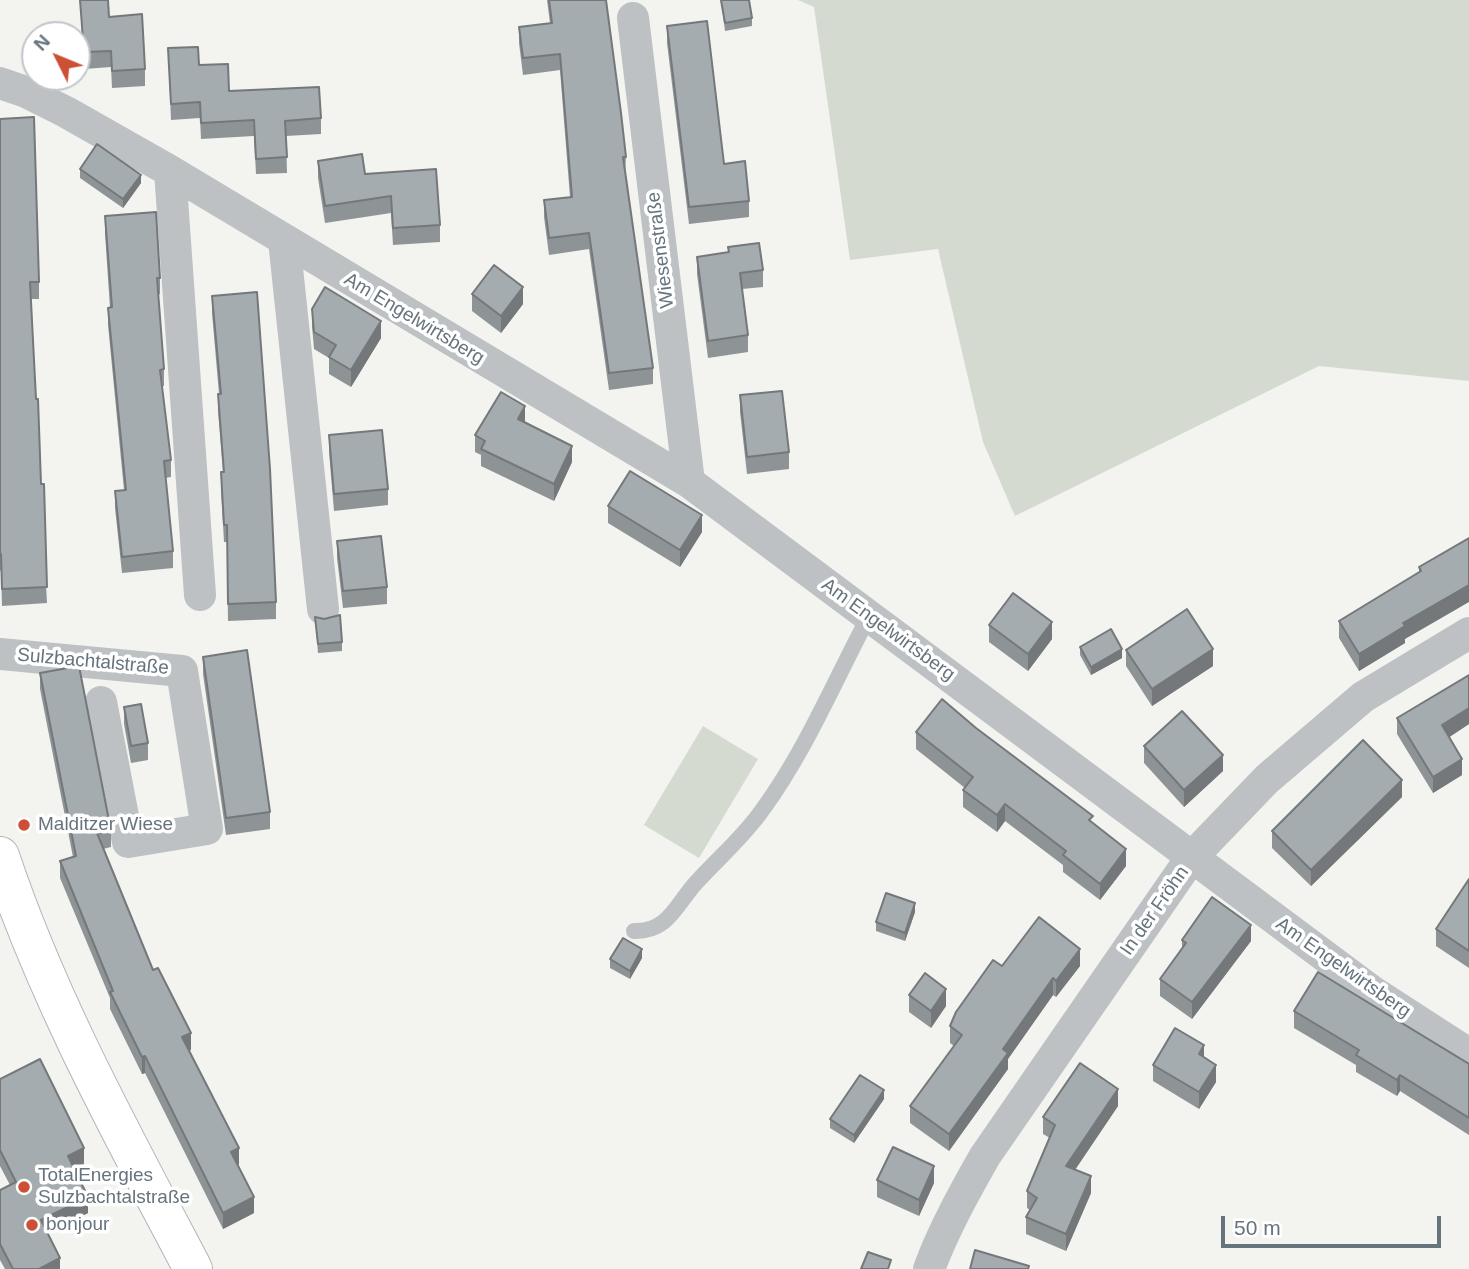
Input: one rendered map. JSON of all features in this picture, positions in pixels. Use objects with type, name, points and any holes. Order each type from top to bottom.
[{"type":"main road","points":[[0,856],[33,947],[56,1000],[193,1269]]},
{"type":"street","name":"Wiesenstraße","points":[[633,18],[688,482]]},
{"type":"street","name":"Am Engelwirtsberg","points":[[0,83],[26,92],[66,112],[170,171],[688,482],[1373,992],[1469,1054]]},
{"type":"street","points":[[170,171],[200,595]]},
{"type":"street","points":[[284,240],[323,609]]},
{"type":"street","name":"In der Fröhn","points":[[929,1269],[956,1208],[985,1156],[1191,858],[1267,779],[1363,696],[1469,633]]},
{"type":"street","name":"Sulzbachtalstraße","points":[[0,654],[182,671],[207,829],[128,842],[101,702]]},
{"type":"lane","points":[[634,931],[649,931],[662,925],[696,883],[745,834],[786,775],[869,616]]},
{"type":"shaded area","points":[[798,0],[1469,0],[1469,381],[1319,366],[1015,516],[983,442],[938,249],[850,260],[814,7]]},
{"type":"shaded area","points":[[703,726],[758,759],[699,858],[644,825]]},
{"type":"building","points":[[80,0],[108,0],[109,17],[142,14],[145,69],[112,71],[111,51],[91,52],[91,21],[82,21]]},
{"type":"building","points":[[549,0],[606,0],[626,157],[623,157],[653,368],[609,373],[589,233],[549,238],[544,200],[572,197],[560,54],[523,58],[519,27],[552,23]]},
{"type":"building","points":[[721,0],[749,0],[752,18],[725,23]]},
{"type":"building","points":[[707,21],[724,164],[745,161],[749,201],[689,207],[667,26]]},
{"type":"building","points":[[198,47],[199,65],[228,64],[229,91],[319,87],[321,118],[285,121],[287,157],[256,159],[254,120],[201,123],[200,102],[171,104],[168,48]]},
{"type":"building","points":[[34,117],[39,282],[30,282],[41,484],[44,484],[47,587],[2,589],[0,119]]},
{"type":"building","points":[[97,144],[141,175],[123,199],[80,169]]},
{"type":"building","points":[[362,154],[365,174],[436,169],[440,225],[393,228],[391,196],[325,206],[318,161]]},
{"type":"building","points":[[156,212],[160,278],[157,278],[164,369],[160,370],[171,460],[164,461],[173,551],[122,557],[115,491],[126,490],[108,308],[112,307],[105,216]]},
{"type":"building","points":[[759,243],[763,270],[740,273],[748,335],[708,341],[697,257],[729,252],[728,247]]},
{"type":"building","points":[[494,265],[523,287],[501,316],[472,294]]},
{"type":"building","points":[[325,287],[381,321],[351,370],[329,357],[336,345],[314,332],[312,309]]},
{"type":"building","points":[[257,292],[270,469],[276,602],[228,604],[227,525],[224,525],[221,472],[224,472],[218,394],[221,394],[212,296]]},
{"type":"building","points":[[782,391],[789,452],[747,457],[740,395]]},
{"type":"building","points":[[501,392],[525,406],[518,419],[572,446],[554,484],[481,449],[485,441],[475,435]]},
{"type":"building","points":[[382,430],[388,489],[334,494],[329,435]]},
{"type":"building","points":[[630,471],[702,515],[680,550],[608,506]]},
{"type":"building","points":[[381,536],[387,587],[343,591],[337,541]]},
{"type":"building","points":[[1469,538],[1469,585],[1403,623],[1405,626],[1359,654],[1339,621],[1421,571],[1419,567]]},
{"type":"building","points":[[1013,593],[1052,622],[1028,654],[989,625]]},
{"type":"building","points":[[1187,609],[1213,649],[1152,689],[1126,650]]},
{"type":"building","points":[[340,615],[342,642],[318,644],[315,617],[324,619]]},
{"type":"building","points":[[1111,629],[1122,649],[1091,667],[1080,647]]},
{"type":"building","points":[[247,650],[270,812],[226,818],[203,657]]},
{"type":"building","points":[[79,666],[111,831],[97,833],[153,970],[158,968],[191,1033],[182,1037],[239,1148],[231,1152],[254,1197],[223,1213],[110,992],[113,991],[60,861],[76,856],[40,673]]},
{"type":"building","points":[[1469,675],[1469,708],[1442,725],[1462,759],[1433,777],[1397,718]]},
{"type":"building","points":[[942,699],[1093,816],[1089,820],[1126,849],[1100,884],[1063,855],[1066,851],[1005,804],[997,815],[963,790],[973,777],[916,732]]},
{"type":"building","points":[[141,704],[148,743],[131,746],[124,707]]},
{"type":"building","points":[[1182,711],[1223,755],[1184,790],[1144,746]]},
{"type":"building","points":[[1363,740],[1402,780],[1311,870],[1272,831]]},
{"type":"building","points":[[1469,879],[1469,951],[1436,929]]},
{"type":"building","points":[[886,893],[915,903],[905,933],[876,922]]},
{"type":"building","points":[[1212,897],[1251,925],[1192,1002],[1160,979],[1186,943],[1182,940]]},
{"type":"building","points":[[1039,917],[1080,949],[1056,981],[1053,978],[1003,1049],[1008,1053],[949,1134],[910,1106],[962,1035],[950,1026],[956,1012],[993,960],[1002,966]]},
{"type":"building","points":[[623,938],[642,949],[630,971],[610,959]]},
{"type":"building","points":[[1318,972],[1469,1064],[1469,1118],[1400,1075],[1397,1080],[1356,1055],[1359,1050],[1294,1011]]},
{"type":"building","points":[[925,973],[946,989],[931,1011],[909,995]]},
{"type":"building","points":[[1175,1028],[1204,1045],[1199,1054],[1216,1065],[1199,1092],[1153,1065]]},
{"type":"building","points":[[40,1059],[84,1148],[68,1156],[88,1197],[41,1220],[60,1258],[39,1269],[13,1269],[0,1244],[0,1190],[16,1182],[0,1150],[0,1079]]},
{"type":"building","points":[[1080,1063],[1118,1089],[1066,1166],[1091,1176],[1066,1234],[1026,1217],[1037,1198],[1027,1191],[1055,1125],[1043,1117]]},
{"type":"building","points":[[860,1075],[884,1090],[854,1135],[830,1119]]},
{"type":"building","points":[[893,1147],[934,1166],[919,1200],[877,1180]]},
{"type":"building","points":[[975,1250],[1029,1266],[1028,1269],[970,1269]]},
{"type":"building","points":[[868,1252],[891,1260],[888,1269],[861,1269]]},
{"type":"place","name":"Malditzer Wiese","points":[[24,825]]},
{"type":"place","name":"TotalEnergies Sulzbachtalstraße","points":[[24,1187]]},
{"type":"place","name":"bonjour","points":[[32,1225]]}]
